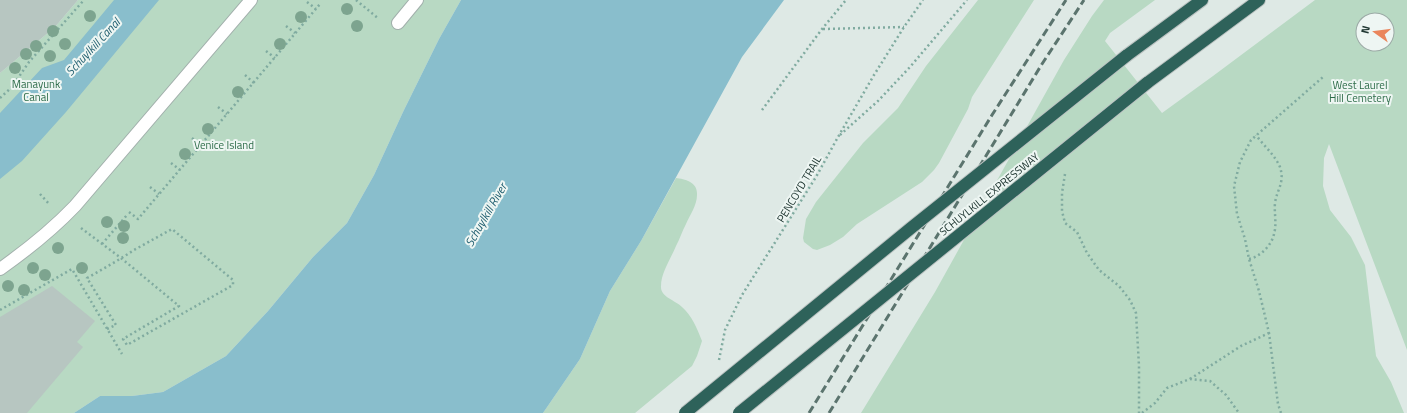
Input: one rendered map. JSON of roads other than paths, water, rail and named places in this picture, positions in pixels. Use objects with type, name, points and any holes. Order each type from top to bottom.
[{"type":"highway","name":"SCHUYLKILL EXPRESSWAY","points":[[685,413],[911,228],[1126,56],[1202,0]]},
{"type":"highway","name":"SCHUYLKILL EXPRESSWAY","points":[[739,413],[1147,83],[1259,0]]},
{"type":"lane","points":[[0,269],[20,255],[75,206],[251,0]]},
{"type":"lane","points":[[398,23],[417,0]]},
{"type":"water","name":"Manayunk Canal","points":[[114,0],[159,0],[66,112],[22,161],[0,179],[0,113],[42,68],[64,60]]},
{"type":"water","name":"Schuylkill River","points":[[461,0],[784,0],[742,57],[641,241],[610,291],[580,359],[543,413],[74,413],[100,396],[132,396],[163,392],[226,356],[268,311],[313,257],[347,223],[374,175],[439,39]]},
{"type":"railway","points":[[809,413],[992,115],[1066,0]]},
{"type":"railway","points":[[829,413],[1042,64],[1084,0]]},
{"type":"water label","name":"Schuylkill Canal","points":[[93,47]]},
{"type":"park label","name":"West Laurel Hill Cemetery","points":[[1360,91]]},
{"type":"park label","name":"Venice Island","points":[[224,145]]}]
